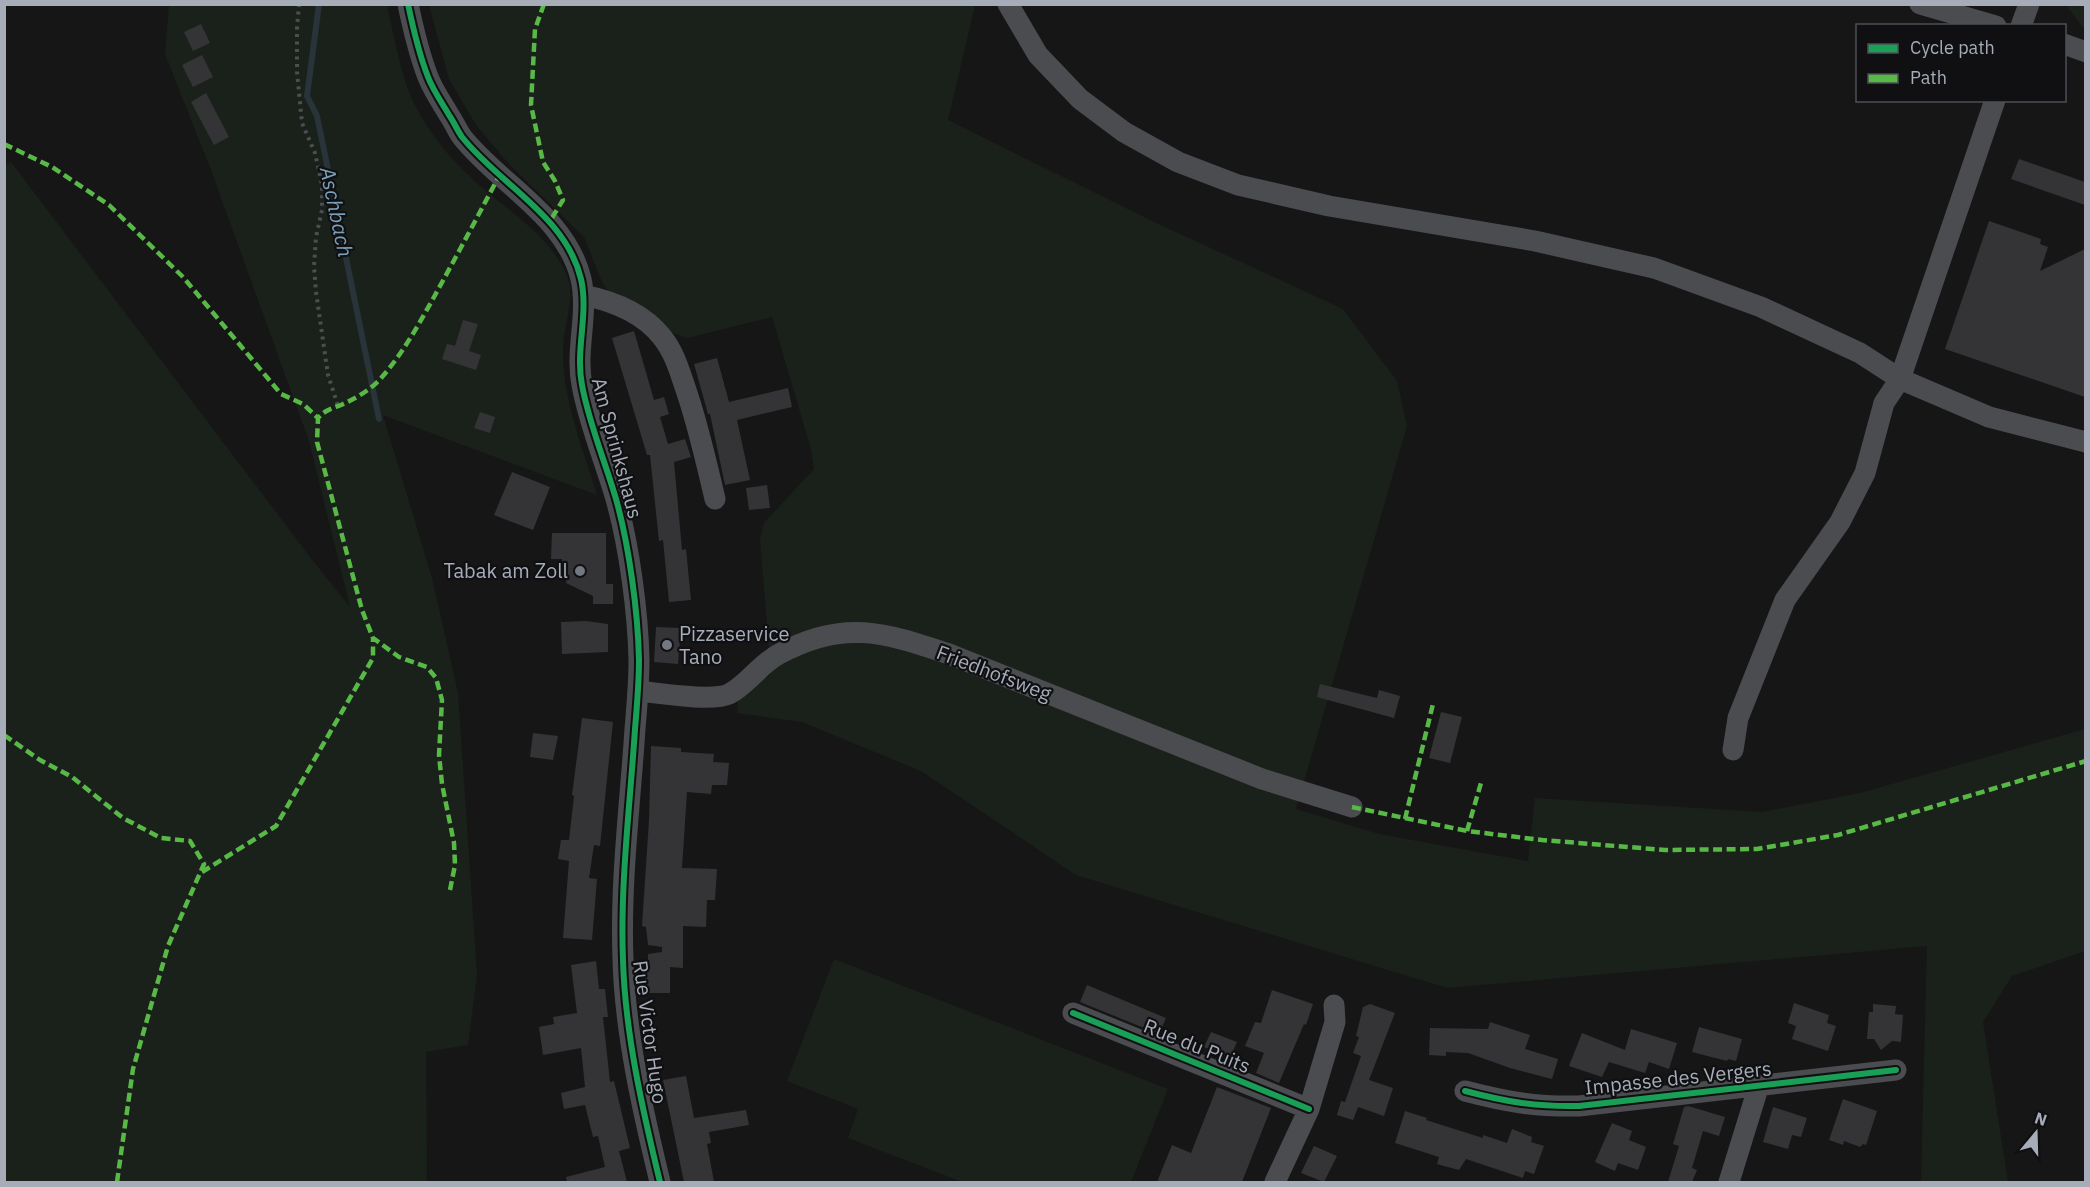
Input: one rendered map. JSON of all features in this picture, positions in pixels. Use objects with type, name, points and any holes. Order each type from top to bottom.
[{"type":"street","name":"Am Sprinkshaus","points":[[408,4],[428,78],[461,136],[499,176],[550,221],[576,264],[583,294],[579,361],[581,382],[588,413],[617,501],[627,551],[639,658],[634,740]]},
{"type":"street","points":[[1008,4],[1038,55],[1080,99],[1124,132],[1178,162],[1238,185],[1329,206],[1535,241],[1654,268],[1761,307],[1860,353],[1900,379],[1989,417],[2085,442]]},
{"type":"street","points":[[1920,4],[1989,24]]},
{"type":"street","points":[[2022,24],[2029,4]]},
{"type":"street","points":[[2066,45],[2085,52]]},
{"type":"street","points":[[1733,750],[1738,718],[1785,600],[1840,522],[1865,473],[1884,403],[1900,379],[1994,102]]},
{"type":"street","points":[[583,294],[622,306],[641,318],[661,336],[674,354],[694,415],[715,499]]},
{"type":"street","name":"Friedhofsweg","points":[[638,691],[707,697],[728,695],[777,655],[825,635],[858,631],[883,635],[949,654],[1262,779],[1352,807]]},
{"type":"street","name":"Rue Victor Hugo","points":[[634,740],[625,870],[623,969],[625,1002],[638,1079],[660,1182]]},
{"type":"street","points":[[1275,1182],[1309,1109],[1335,1022],[1334,1005]]},
{"type":"street","name":"Rue du Puits","points":[[1073,1013],[1309,1109]]},
{"type":"street","name":"Impasse des Vergers","points":[[1465,1091],[1545,1107],[1580,1106],[1896,1070]]},
{"type":"street","name":"Impasse des Vergers","points":[[1729,1182],[1759,1085]]},
{"type":"path","points":[[299,4],[297,72],[302,123],[315,153],[322,185],[322,210],[316,237],[314,266],[316,292],[328,375],[338,406]]},
{"type":"shaded area","points":[[169,5],[387,5],[407,86],[425,123],[463,169],[550,247],[569,282],[570,301],[563,349],[566,386],[574,423],[597,495],[383,415],[432,578],[458,693],[477,975],[468,1045],[426,1052],[427,1182],[5,1182],[5,166],[11,162],[350,607],[309,441],[211,170],[165,54]]},
{"type":"shaded area","points":[[429,5],[975,5],[948,120],[1152,221],[1343,309],[1397,381],[1407,426],[1296,809],[1379,834],[1528,861],[1535,798],[1762,812],[1860,793],[2085,729],[2085,951],[2012,976],[1983,1022],[2008,1182],[1921,1182],[1927,946],[1447,988],[1076,875],[921,771],[802,722],[737,713],[738,697],[771,674],[760,539],[764,523],[814,469],[811,449],[772,317],[687,338],[668,331],[608,291],[602,282],[584,237],[508,163],[476,125],[449,79]]},
{"type":"shaded area","points":[[2066,5],[2085,5],[2085,29],[2084,29]]},
{"type":"shaded area","points":[[834,959],[1168,1089],[1131,1182],[962,1182],[848,1138],[858,1109],[787,1081]]},
{"type":"building","points":[[201,24],[210,43],[193,51],[184,32]]},
{"type":"building","points":[[202,55],[213,77],[193,87],[182,65]]},
{"type":"building","points":[[206,93],[229,137],[214,145],[191,102]]},
{"type":"building","points":[[2019,159],[2085,182],[2085,205],[2011,179]]},
{"type":"building","points":[[1989,221],[2041,239],[2040,244],[2048,247],[2040,271],[2085,249],[2085,397],[1945,349]]},
{"type":"building","points":[[463,320],[478,324],[469,351],[481,355],[476,370],[442,359],[447,344],[455,346]]},
{"type":"building","points":[[634,331],[654,400],[664,397],[669,414],[660,417],[668,444],[685,439],[691,457],[674,462],[682,550],[686,549],[691,600],[669,602],[663,540],[659,541],[650,455],[647,455],[612,338]]},
{"type":"building","points":[[717,358],[729,402],[788,388],[792,407],[737,420],[750,480],[725,485],[710,414],[708,414],[694,364]]},
{"type":"building","points":[[480,412],[495,417],[490,433],[474,428]]},
{"type":"building","points":[[512,472],[550,487],[533,530],[494,515]]},
{"type":"building","points":[[767,485],[770,508],[749,510],[746,488]]},
{"type":"building","points":[[552,533],[606,533],[606,584],[613,584],[613,604],[593,604],[593,596],[566,583],[567,564],[562,563],[562,559],[551,559]]},
{"type":"building","points":[[586,621],[608,624],[608,652],[562,654],[561,622]]},
{"type":"building","name":"Pizzaservice Tano","points":[[656,627],[681,628],[678,664],[654,662]]},
{"type":"building","points":[[1320,684],[1377,698],[1379,690],[1400,696],[1394,718],[1317,697]]},
{"type":"building","points":[[1441,712],[1462,717],[1450,763],[1429,758]]},
{"type":"building","points":[[582,718],[613,722],[600,846],[594,845],[589,878],[597,879],[592,940],[563,938],[569,861],[558,859],[561,840],[569,840]]},
{"type":"building","points":[[533,733],[558,736],[553,760],[530,757]]},
{"type":"building","points":[[651,746],[681,748],[681,752],[714,754],[713,762],[729,763],[727,785],[712,785],[711,794],[687,792],[682,868],[717,869],[715,900],[707,900],[706,927],[683,926],[683,968],[670,967],[670,993],[645,993],[645,968],[648,968],[648,954],[662,952],[662,947],[648,945],[646,927],[642,926]]},
{"type":"building","points":[[596,961],[599,989],[605,989],[608,1017],[603,1017],[610,1082],[614,1081],[630,1148],[619,1151],[627,1182],[567,1182],[566,1177],[605,1167],[598,1136],[593,1137],[585,1105],[564,1109],[561,1093],[585,1087],[581,1048],[543,1055],[539,1027],[554,1024],[553,1017],[577,1013],[571,965]]},
{"type":"building","points":[[1087,985],[1166,1018],[1159,1034],[1080,1002]]},
{"type":"building","points":[[1272,990],[1313,1004],[1306,1025],[1304,1024],[1279,1083],[1256,1073],[1264,1053],[1245,1046],[1255,1022],[1261,1023]]},
{"type":"building","points":[[1794,1003],[1829,1015],[1827,1023],[1836,1026],[1828,1051],[1792,1039],[1796,1026],[1788,1023]]},
{"type":"building","points":[[1370,1004],[1395,1013],[1369,1080],[1393,1088],[1384,1116],[1358,1107],[1353,1120],[1337,1115],[1341,1101],[1345,1102],[1361,1056],[1353,1053],[1359,1037],[1356,1036],[1363,1007]]},
{"type":"building","points":[[1873,1004],[1896,1006],[1895,1014],[1903,1015],[1901,1042],[1892,1041],[1881,1050],[1874,1039],[1867,1039],[1869,1012],[1873,1012]]},
{"type":"building","points":[[1490,1022],[1530,1035],[1525,1049],[1558,1059],[1552,1079],[1510,1068],[1468,1053],[1446,1052],[1446,1056],[1429,1055],[1430,1028],[1488,1029]]},
{"type":"building","points":[[1699,1027],[1742,1039],[1736,1061],[1728,1059],[1727,1061],[1692,1052]]},
{"type":"building","points":[[1631,1029],[1677,1043],[1669,1069],[1649,1062],[1645,1073],[1609,1062],[1602,1077],[1569,1066],[1582,1033],[1625,1050]]},
{"type":"building","points":[[1211,1032],[1237,1042],[1230,1058],[1204,1047]]},
{"type":"building","points":[[686,1076],[694,1118],[746,1110],[749,1125],[709,1132],[711,1143],[707,1144],[714,1182],[684,1182],[663,1080]]},
{"type":"building","points":[[1217,1087],[1271,1108],[1242,1182],[1157,1182],[1172,1145],[1191,1153]]},
{"type":"building","points":[[1843,1099],[1877,1111],[1866,1145],[1863,1144],[1860,1147],[1844,1141],[1843,1145],[1829,1140]]},
{"type":"building","points":[[1688,1106],[1725,1117],[1719,1136],[1703,1131],[1692,1168],[1697,1170],[1692,1182],[1668,1182],[1679,1146],[1673,1144],[1684,1107]]},
{"type":"building","points":[[1773,1107],[1807,1118],[1801,1137],[1792,1135],[1788,1149],[1763,1142]]},
{"type":"building","points":[[1405,1111],[1483,1138],[1483,1135],[1507,1143],[1512,1129],[1532,1137],[1531,1142],[1544,1146],[1534,1174],[1525,1171],[1523,1178],[1466,1159],[1459,1170],[1437,1164],[1439,1157],[1395,1143]]},
{"type":"building","points":[[1612,1123],[1632,1131],[1629,1140],[1646,1147],[1638,1170],[1618,1163],[1615,1171],[1595,1162]]},
{"type":"building","points":[[1314,1146],[1337,1156],[1324,1182],[1301,1173]]},
{"type":"waterway","name":"Aschbach","points":[[319,4],[307,96],[317,116],[379,419]]},
{"type":"marked path","points":[[544,4],[535,29],[531,105],[543,162],[563,200],[550,221]]},
{"type":"marked path","points":[[4,144],[52,167],[109,205],[183,277],[281,394],[303,404],[318,418]]},
{"type":"marked path","points":[[450,890],[455,865],[454,843],[442,784],[439,755],[442,700],[436,678],[427,667],[399,657],[373,638],[362,610],[317,442],[318,418],[326,411],[368,390],[378,382],[397,358],[428,307],[499,176]]},
{"type":"marked path","points":[[202,872],[276,826],[373,658],[373,638]]},
{"type":"marked path","points":[[1405,819],[1433,704]]},
{"type":"marked path","points":[[4,735],[40,760],[72,777],[123,818],[161,838],[190,841],[204,864],[168,946],[133,1069],[117,1182]]},
{"type":"marked path","points":[[1352,807],[1467,831],[1542,840],[1665,850],[1757,849],[1838,835],[2086,761]]},
{"type":"marked path","points":[[1467,831],[1481,783]]},
{"type":"cycle path","points":[[408,4],[416,41],[428,77],[460,134],[477,154],[547,219],[573,257],[581,279],[584,305],[580,359],[582,385],[621,517],[637,621],[639,677],[624,873],[622,931],[624,988],[641,1100],[660,1182]]},
{"type":"cycle path","points":[[1073,1013],[1309,1109]]},
{"type":"cycle path","points":[[1465,1091],[1522,1103],[1579,1106],[1896,1070]]},
{"type":"place","name":"Tabak am Zoll","points":[[580,571]]},
{"type":"place","name":"Pizzaservice Tano","points":[[667,645]]}]
